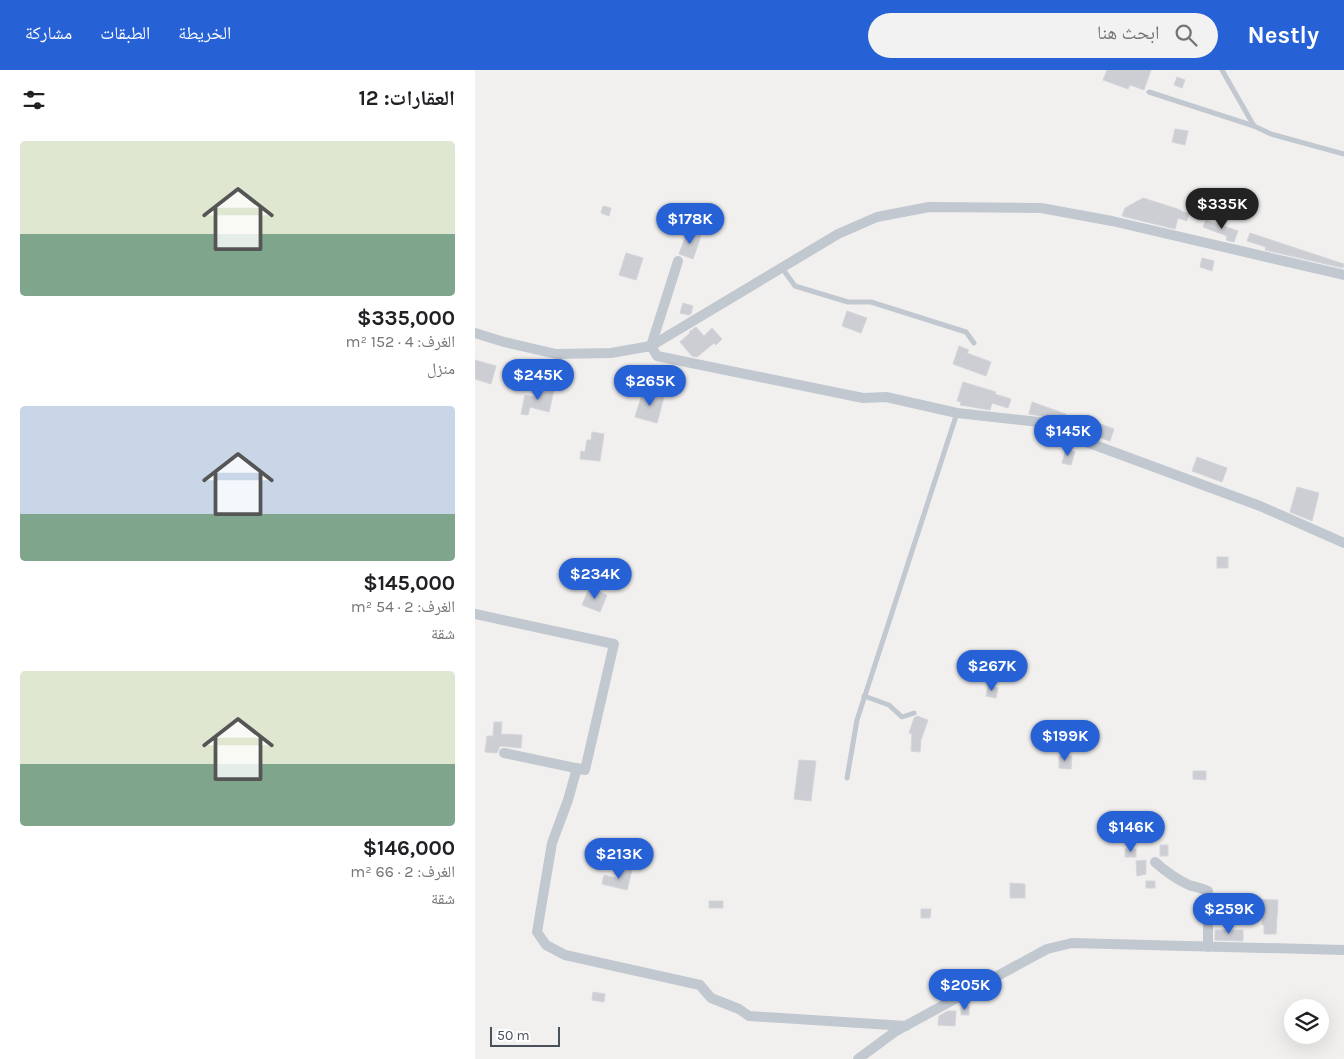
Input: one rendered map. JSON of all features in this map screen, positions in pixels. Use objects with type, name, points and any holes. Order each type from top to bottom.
[{"type":"street","points":[[475,332],[504,342],[556,354],[611,353],[651,346],[838,234],[877,217],[929,207],[1041,208],[1112,221],[1344,275]]},
{"type":"street","points":[[678,261],[651,346],[657,356],[863,398],[886,397],[957,413],[1039,422],[1081,440],[1260,506],[1344,543]]},
{"type":"street","points":[[475,614],[614,644],[585,770],[504,753]]},
{"type":"street","points":[[577,768],[568,800],[552,843],[537,932],[546,945],[565,955],[700,985],[711,998],[749,1016],[906,1026]]},
{"type":"street","points":[[1155,862],[1170,875],[1189,885],[1208,891],[1208,947]]},
{"type":"street","points":[[858,1059],[896,1031],[1047,949],[1072,943],[1344,950]]},
{"type":"lane","points":[[1222,70],[1254,126]]},
{"type":"lane","points":[[1149,92],[1254,126],[1271,134],[1344,154]]},
{"type":"lane","points":[[781,268],[795,286],[847,302],[871,302],[966,332],[974,343]]},
{"type":"lane","points":[[847,778],[857,720],[957,413]]},
{"type":"lane","points":[[865,696],[889,704],[902,717],[914,713]]},
{"type":"building","points":[[1107,70],[1151,70],[1144,90],[1130,85],[1128,89],[1103,80]]},
{"type":"building","points":[[1177,77],[1185,80],[1182,88],[1174,85]]},
{"type":"building","points":[[1175,129],[1188,131],[1185,145],[1172,142]]},
{"type":"building","points":[[1143,198],[1189,214],[1187,221],[1178,218],[1175,229],[1122,216],[1125,208]]},
{"type":"building","points":[[603,206],[611,208],[609,216],[601,213]]},
{"type":"building","points":[[1206,220],[1238,231],[1234,242],[1226,240],[1227,236],[1203,227]]},
{"type":"building","points":[[687,232],[701,236],[693,259],[679,254]]},
{"type":"building","points":[[1250,233],[1344,264],[1343,268],[1265,250],[1266,247],[1247,241]]},
{"type":"building","points":[[626,253],[643,258],[636,280],[619,275]]},
{"type":"building","points":[[1202,258],[1214,261],[1212,271],[1200,267]]},
{"type":"building","points":[[683,303],[693,306],[691,314],[680,313]]},
{"type":"building","points":[[847,311],[867,318],[861,333],[842,326]]},
{"type":"building","points":[[696,327],[704,336],[712,328],[722,339],[697,357],[692,356],[680,342]]},
{"type":"building","points":[[959,346],[969,350],[967,353],[991,362],[986,376],[953,364]]},
{"type":"building","points":[[475,360],[496,366],[491,384],[475,379]]},
{"type":"building","points":[[963,382],[996,392],[995,394],[1011,399],[1008,408],[992,403],[990,410],[960,405],[961,402],[957,401]]},
{"type":"building","points":[[541,387],[554,390],[549,412],[530,407],[528,415],[521,414],[525,395],[538,398]]},
{"type":"building","points":[[643,391],[664,397],[657,423],[635,417]]},
{"type":"building","points":[[1032,402],[1066,414],[1062,424],[1041,416],[1029,414]]},
{"type":"building","points":[[1098,423],[1114,429],[1110,441],[1093,435]]},
{"type":"building","points":[[592,432],[604,434],[600,461],[580,459],[581,451],[585,452],[587,440],[591,440]]},
{"type":"building","points":[[1066,449],[1075,452],[1071,465],[1062,463]]},
{"type":"building","points":[[1197,457],[1227,468],[1222,482],[1192,471]]},
{"type":"building","points":[[1297,487],[1319,493],[1312,521],[1290,512]]},
{"type":"building","points":[[1217,557],[1228,557],[1228,568],[1217,568]]},
{"type":"building","points":[[589,588],[607,595],[600,612],[582,605]]},
{"type":"building","points":[[988,686],[998,688],[996,698],[986,696]]},
{"type":"building","points":[[917,716],[928,720],[921,740],[920,752],[911,751],[912,734],[909,733],[914,718]]},
{"type":"building","points":[[494,722],[502,722],[501,734],[522,735],[521,748],[500,746],[497,753],[485,752],[487,736],[493,736]]},
{"type":"building","points":[[1059,756],[1072,756],[1071,769],[1059,768]]},
{"type":"building","points":[[799,760],[816,761],[811,801],[794,799]]},
{"type":"building","points":[[1193,771],[1206,771],[1206,780],[1193,779]]},
{"type":"building","points":[[1160,845],[1168,845],[1168,856],[1160,856]]},
{"type":"building","points":[[1125,849],[1136,849],[1136,857],[1125,857]]},
{"type":"building","points":[[1146,860],[1146,874],[1137,876],[1136,861]]},
{"type":"building","points":[[622,868],[632,870],[627,890],[602,884],[604,875],[620,879]]},
{"type":"building","points":[[1146,881],[1155,881],[1155,888],[1146,888]]},
{"type":"building","points":[[1010,883],[1025,884],[1025,898],[1010,898]]},
{"type":"building","points":[[1236,894],[1250,894],[1250,899],[1278,900],[1276,934],[1264,934],[1264,925],[1262,925],[1263,911],[1235,911]]},
{"type":"building","points":[[709,901],[723,901],[723,908],[709,908]]},
{"type":"building","points":[[921,909],[931,909],[930,918],[921,918]]},
{"type":"building","points":[[1215,930],[1243,930],[1243,941],[1215,940]]},
{"type":"building","points":[[593,992],[605,994],[604,1002],[592,1000]]},
{"type":"building","points":[[961,1006],[969,1006],[969,1015],[961,1015]]},
{"type":"building","points":[[948,1011],[956,1011],[955,1026],[938,1025],[939,1016]]}]
